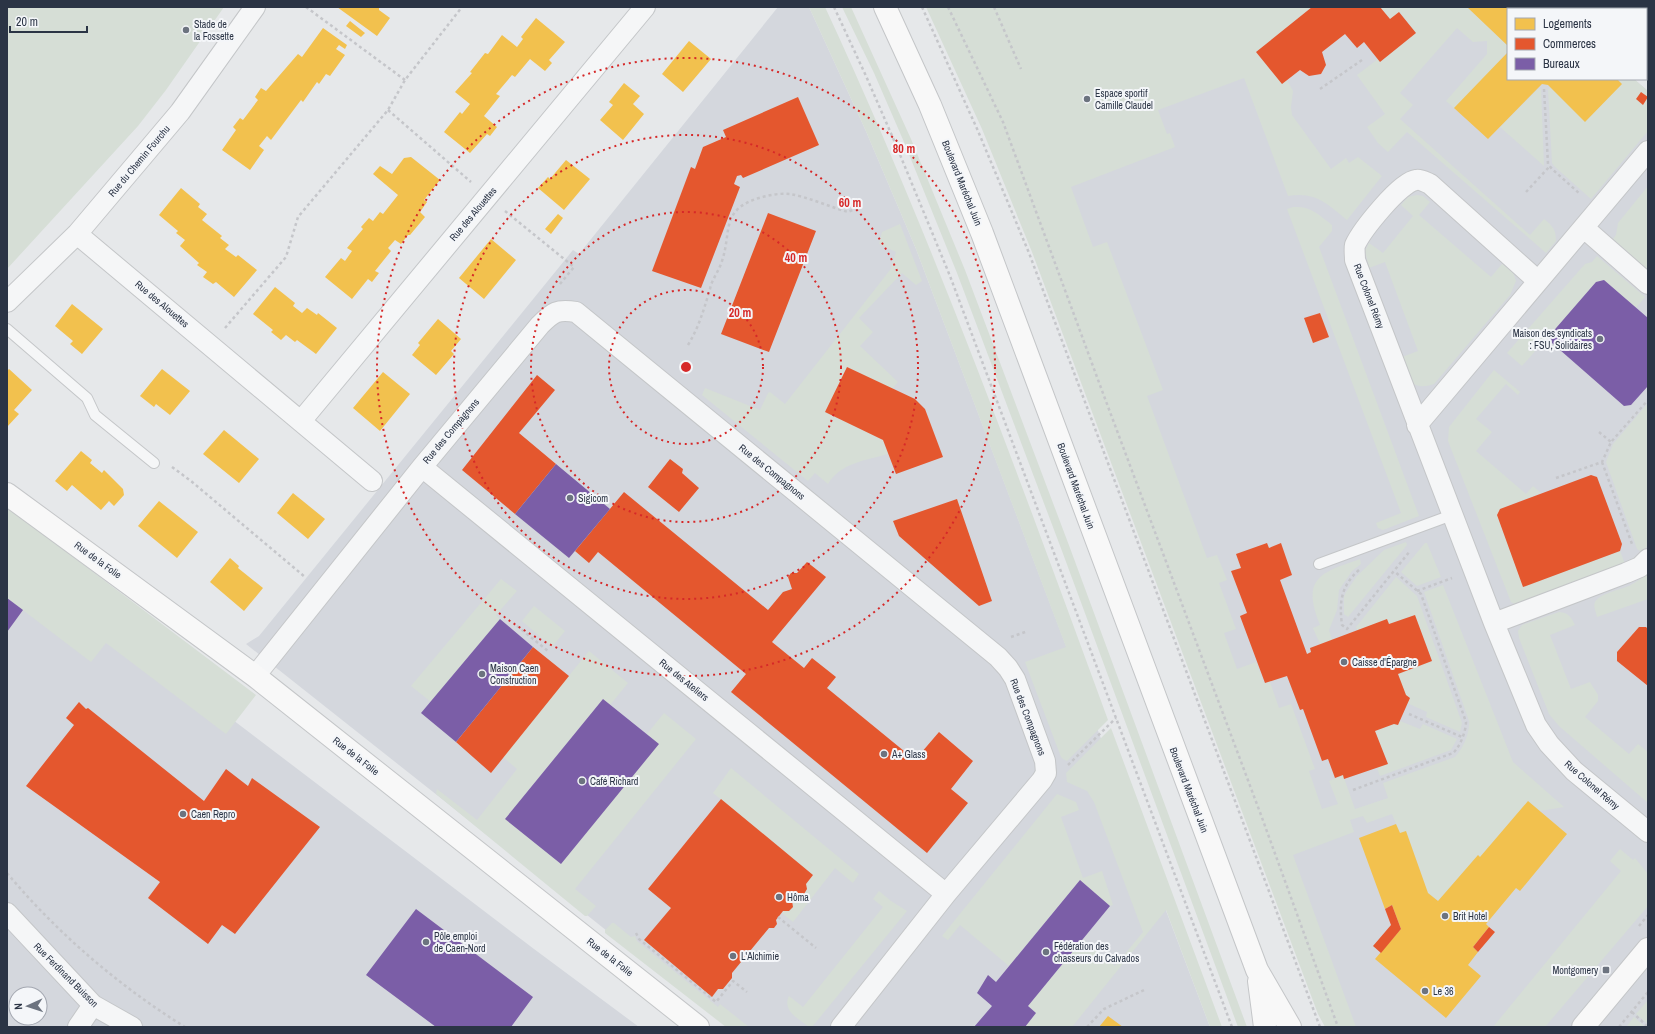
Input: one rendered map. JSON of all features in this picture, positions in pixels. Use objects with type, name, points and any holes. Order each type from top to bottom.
[{"type":"main road","name":"Boulevard Maréchal Juin","points":[[885,7],[930,104],[982,232],[1257,970],[1290,1027]]},
{"type":"main road","name":"Rue de la Folie","points":[[7,494],[255,676],[698,1027]]},
{"type":"main road","points":[[1583,1027],[1648,950]]},
{"type":"main road","name":"Boulevard Maréchal Juin","points":[[1257,970],[1265,1027]]},
{"type":"street","name":"Rue du Chemin Fourchu","points":[[7,302],[77,234],[180,112],[254,7]]},
{"type":"street","name":"Rue des Alouettes","points":[[301,421],[645,7]]},
{"type":"street","points":[[1417,424],[1648,151]]},
{"type":"street","name":"Rue Colonel Rémy","points":[[1538,281],[1430,184],[1420,180],[1414,180],[1399,190],[1388,201],[1354,247],[1355,260],[1417,424],[1494,623],[1536,725],[1549,744],[1574,771],[1648,832]]},
{"type":"street","points":[[1584,228],[1648,284]]},
{"type":"street","name":"Rue des Alouettes","points":[[77,234],[372,481]]},
{"type":"street","name":"Rue des Compagnons","points":[[255,676],[422,466],[540,325],[551,315],[562,310],[576,312],[998,657],[1015,679],[1045,761],[1046,773],[1042,780],[946,894],[841,1027]]},
{"type":"street","name":"Rue des Ateliers","points":[[422,466],[946,894]]},
{"type":"street","points":[[1494,623],[1644,563]]},
{"type":"street","name":"Rue Ferdinand Buisson","points":[[7,913],[93,1005],[132,1027]]},
{"type":"street","points":[[78,1027],[93,1005]]},
{"type":"lane","points":[[7,329],[87,398],[95,415],[154,463]]},
{"type":"lane","points":[[1319,564],[1452,515]]},
{"type":"path","points":[[306,7],[405,80]]},
{"type":"path","points":[[211,346],[286,257],[298,217],[388,110],[405,80],[462,7]]},
{"type":"path","points":[[834,7],[878,104],[950,276],[1232,1027]]},
{"type":"path","points":[[922,7],[978,131],[1029,254],[1320,1027]]},
{"type":"path","points":[[948,7],[1003,122],[1104,396],[1262,815],[1338,1027]]},
{"type":"path","points":[[994,7],[1021,69]]},
{"type":"path","points":[[1320,89],[1362,60]]},
{"type":"path","points":[[1544,89],[1548,164],[1598,210]]},
{"type":"path","points":[[388,110],[488,197],[574,267],[560,284]]},
{"type":"path","points":[[1526,192],[1550,166]]},
{"type":"path","points":[[688,345],[695,334],[705,310],[710,289],[723,260],[730,222],[733,214],[739,208],[746,203],[763,197],[789,194],[848,212],[861,206]]},
{"type":"path","points":[[1556,478],[1602,462],[1611,442],[1648,400]]},
{"type":"path","points":[[1599,432],[1611,442]]},
{"type":"path","points":[[1602,462],[1644,563]]},
{"type":"path","points":[[154,463],[172,467],[179,472],[309,580]]},
{"type":"path","points":[[1375,544],[1371,559],[1355,574],[1343,591],[1340,610],[1342,625],[1347,629],[1416,543],[1412,530]]},
{"type":"path","points":[[1353,790],[1453,753],[1457,750],[1466,727],[1466,722],[1420,594],[1394,571]]},
{"type":"path","points":[[1417,591],[1454,577]]},
{"type":"path","points":[[518,626],[548,651]]},
{"type":"path","points":[[1409,714],[1462,737]]},
{"type":"path","points":[[1068,766],[1116,718]]},
{"type":"path","points":[[7,873],[24,894],[97,963],[154,1006],[185,1027]]},
{"type":"path","points":[[778,917],[816,948]]},
{"type":"path","points":[[636,933],[639,939],[716,1002],[732,981],[747,992]]},
{"type":"path","points":[[1087,1027],[1099,1013],[1144,990]]},
{"type":"path","points":[[1619,1027],[1648,992]]},
{"type":"path","points":[[1632,1012],[1648,1027]]},
{"type":"shaded area","points":[[7,7],[224,7],[166,90],[138,126],[7,269]]},
{"type":"shaded area","points":[[778,7],[809,7],[865,129],[916,249],[1210,1027],[732,1027],[607,931],[246,644],[259,636],[573,250],[579,254]]},
{"type":"shaded area","points":[[809,7],[825,7],[865,94],[939,271],[974,360],[1108,720],[1067,761],[1061,757],[1025,662],[1066,647],[916,249],[865,129]]},
{"type":"shaded area","points":[[842,7],[851,7],[911,139],[965,270],[1070,548],[1247,1027],[1238,1027],[1062,551],[957,273],[904,142],[874,73]]},
{"type":"shaded area","points":[[926,7],[1312,7],[1256,52],[1282,84],[1287,80],[1293,91],[1291,107],[1292,115],[1331,169],[1346,158],[1349,163],[1358,157],[1382,176],[1347,220],[1327,204],[1314,197],[1306,195],[1288,196],[1244,78],[1158,110],[1167,134],[1170,133],[1175,147],[1071,187],[1093,247],[1107,242],[1163,390],[1147,396],[1207,558],[1217,555],[1227,580],[1219,583],[1236,629],[1224,633],[1237,669],[1256,662],[1264,683],[1270,682],[1279,708],[1291,704],[1315,769],[1309,771],[1322,809],[1338,804],[1329,781],[1343,775],[1355,809],[1388,798],[1383,783],[1455,757],[1463,745],[1467,736],[1469,721],[1424,592],[1443,585],[1513,762],[1564,807],[1540,811],[1528,801],[1480,857],[1478,855],[1438,901],[1428,893],[1406,831],[1400,833],[1392,814],[1367,823],[1363,816],[1350,820],[1354,832],[1293,855],[1356,1027],[1325,1027],[1318,1014],[1032,252],[982,129]]},
{"type":"shaded area","points":[[1284,7],[1554,7],[1555,8],[1507,8],[1507,80],[1635,80],[1648,91],[1648,1027],[1349,1027],[1042,203]]},
{"type":"shaded area","points":[[1380,7],[1467,7],[1507,45],[1507,53],[1454,108],[1446,101],[1487,54],[1487,41],[1473,42],[1457,28],[1400,93],[1413,105],[1400,119],[1530,235],[1544,219],[1550,224],[1555,231],[1556,241],[1546,253],[1407,132],[1388,152],[1378,143],[1367,127],[1385,114],[1357,75],[1378,59],[1380,62],[1416,33],[1400,12],[1390,19]]},
{"type":"shaded area","points":[[1618,80],[1635,80],[1648,91],[1648,131],[1591,199],[1552,163],[1548,89],[1551,88],[1585,122],[1622,84]]},
{"type":"shaded area","points":[[1538,89],[1541,89],[1544,166],[1500,127]]},
{"type":"shaded area","points":[[1648,186],[1648,270],[1613,239],[1616,235],[1618,223]]},
{"type":"shaded area","points":[[1417,195],[1423,196],[1430,202],[1419,215],[1491,277],[1502,264],[1513,272],[1516,281],[1510,295],[1434,384],[1426,386],[1414,384],[1406,371],[1402,357],[1418,351],[1385,262],[1369,268],[1365,251],[1369,243],[1383,253],[1413,216],[1401,205],[1408,197]]},
{"type":"shaded area","points":[[1293,207],[1310,209],[1332,225],[1332,231],[1319,247],[1419,516],[1383,530],[1378,528],[1376,523],[1401,513],[1287,209]]},
{"type":"shaded area","points":[[900,224],[922,281],[916,285],[902,273],[859,318],[873,332],[860,346],[898,382],[892,389],[847,367],[825,412],[883,440],[888,454],[855,463],[839,471],[828,484],[815,473],[808,481],[702,395],[705,388],[760,410],[768,393],[770,392],[785,404],[890,270],[896,252],[879,244],[882,232]]},
{"type":"shaded area","points":[[1597,256],[1645,297],[1636,308],[1604,280],[1596,282],[1522,366],[1507,353],[1585,264],[1592,262]]},
{"type":"shaded area","points":[[1494,370],[1520,392],[1518,395],[1506,384],[1476,419],[1492,432],[1476,451],[1526,494],[1533,486],[1541,493],[1500,509],[1497,515],[1523,586],[1620,551],[1625,564],[1515,604],[1511,602],[1448,441],[1449,427]]},
{"type":"shaded area","points":[[1648,403],[1648,545],[1642,552],[1637,549],[1606,462],[1613,444]]},
{"type":"shaded area","points":[[7,507],[256,695],[226,734],[106,643],[91,662],[7,598]]},
{"type":"shaded area","points":[[1406,542],[1407,545],[1348,617],[1344,614],[1344,597],[1357,576],[1384,550]]},
{"type":"shaded area","points":[[1425,543],[1427,543],[1441,577],[1417,586],[1401,572]]},
{"type":"shaded area","points":[[7,548],[534,949],[639,1027],[7,1027]]},
{"type":"shaded area","points":[[1360,559],[1361,564],[1352,571],[1339,590],[1337,610],[1329,630],[1332,640],[1320,644],[1313,628],[1320,625],[1313,597],[1314,587],[1318,580],[1325,574]]},
{"type":"shaded area","points":[[1648,573],[1648,599],[1597,617],[1594,606],[1597,599],[1605,594],[1629,586]]},
{"type":"shaded area","points":[[1396,577],[1417,596],[1462,723],[1460,732],[1426,717],[1427,712],[1407,703],[1398,674],[1432,661],[1415,615],[1389,624],[1357,630],[1356,627]]},
{"type":"shaded area","points":[[501,579],[517,591],[496,615],[500,619],[431,702],[411,686]]},
{"type":"shaded area","points":[[534,606],[565,631],[552,647],[522,621]]},
{"type":"shaded area","points":[[1559,612],[1565,613],[1569,616],[1575,625],[1550,635],[1571,689],[1590,682],[1598,695],[1598,701],[1585,717],[1629,754],[1638,744],[1648,752],[1648,803],[1559,726],[1549,714],[1519,638],[1518,631],[1522,625]]},
{"type":"shaded area","points":[[589,651],[628,683],[610,705],[603,699],[505,819],[658,744],[647,734],[664,713],[696,739],[575,889],[596,906],[587,916],[585,916],[436,794],[437,789],[477,820],[517,769],[503,757]]},
{"type":"shaded area","points":[[1400,721],[1420,729],[1423,724],[1457,739],[1451,750],[1380,776],[1377,768],[1388,763],[1375,731],[1394,724],[1398,725]]},
{"type":"shaded area","points":[[1111,728],[1222,1027],[1210,1027],[1166,910],[1072,1027],[1025,1027],[1036,1013],[1028,1006],[1083,939],[1115,966],[1143,932],[1094,802],[1087,791],[1067,782],[1066,773]]},
{"type":"shaded area","points":[[731,768],[859,874],[853,883],[835,868],[793,922],[782,913],[783,911],[789,911],[793,907],[792,901],[799,893],[804,894],[807,889],[806,884],[813,875],[713,793]]},
{"type":"shaded area","points":[[1057,794],[1076,802],[1079,810],[1061,817],[1083,878],[1102,871],[1113,905],[1110,906],[1080,880],[1009,966],[960,925],[948,940],[942,936]]},
{"type":"shaded area","points":[[1620,849],[1633,860],[1635,858],[1648,874],[1648,906],[1545,1027],[1493,1027],[1621,871],[1610,861]]},
{"type":"shaded area","points":[[879,891],[907,911],[812,1027],[809,1027],[789,1010],[787,1001],[789,996],[803,1007],[883,907],[873,899]]},
{"type":"shaded area","points":[[612,923],[631,937],[635,936],[637,941],[718,1007],[720,1004],[749,1027],[726,1027],[605,933],[605,930]]},
{"type":"shaded area","points":[[1648,1000],[1648,1024],[1636,1014]]},
{"type":"shaded area","points":[[1634,1017],[1645,1027],[1626,1027]]},
{"type":"building: Logements","points":[[337,7],[379,7],[379,10],[390,18],[377,36]]},
{"type":"building: Logements","points":[[1467,7],[1540,8],[1507,8],[1507,45]]},
{"type":"building: Logements","points":[[536,18],[565,42],[549,60],[552,63],[545,71],[530,59],[515,77],[512,75],[496,94],[500,96],[484,116],[497,127],[490,136],[487,134],[470,153],[444,132],[460,112],[462,114],[470,104],[455,92],[472,73],[470,72],[485,53],[488,54],[502,35],[517,47],[523,39],[521,37]]},
{"type":"building: Logements","points":[[350,21],[365,33],[361,37],[346,26]]},
{"type":"building: Logements","points":[[323,28],[347,45],[345,49],[339,45],[336,49],[345,55],[330,76],[326,74],[319,84],[317,82],[303,102],[301,100],[271,140],[267,136],[259,146],[264,150],[250,170],[222,150],[236,130],[233,127],[240,118],[243,120],[258,100],[255,97],[261,88],[266,91],[298,54],[302,57]]},
{"type":"building: Logements","points":[[689,41],[711,59],[683,92],[662,74]]},
{"type":"building: Logements","points":[[1507,53],[1507,80],[1618,80],[1622,84],[1585,122],[1548,85],[1542,84],[1488,139],[1454,108]]},
{"type":"building: Logements","points":[[624,83],[640,96],[633,104],[644,114],[623,140],[600,120],[613,105],[609,102]]},
{"type":"building: Logements","points":[[411,157],[440,180],[424,200],[427,202],[420,212],[425,217],[401,244],[395,240],[388,248],[391,251],[375,271],[379,273],[372,282],[368,279],[352,299],[325,277],[341,258],[345,261],[352,251],[347,248],[363,229],[361,227],[369,218],[373,221],[380,212],[383,214],[398,195],[373,174],[380,166],[392,174],[404,158]]},
{"type":"building: Logements","points":[[566,160],[590,179],[564,210],[538,188],[548,177],[550,179]]},
{"type":"building: Logements","points":[[181,188],[200,204],[198,207],[207,214],[202,220],[222,236],[220,238],[229,245],[225,249],[236,257],[238,255],[257,270],[234,297],[216,282],[213,284],[203,277],[207,272],[197,265],[199,263],[180,246],[185,240],[176,233],[178,231],[159,215]]},
{"type":"building: Logements","points":[[558,214],[563,218],[551,234],[545,229]]},
{"type":"building: Logements","points":[[491,239],[516,260],[484,299],[459,278]]},
{"type":"building: Logements","points":[[275,287],[295,303],[293,306],[302,313],[307,308],[317,315],[318,313],[337,328],[316,354],[297,340],[295,342],[286,335],[281,340],[271,332],[273,330],[253,314]]},
{"type":"building: Logements","points":[[72,304],[103,329],[82,354],[70,344],[73,341],[55,326]]},
{"type":"building: Logements","points":[[438,319],[461,339],[451,351],[454,354],[436,375],[412,355],[420,345],[418,343]]},
{"type":"building: Logements","points":[[9,369],[32,390],[14,410],[19,414],[7,427],[7,371]]},
{"type":"building: Logements","points":[[162,369],[190,391],[170,415],[156,404],[154,407],[140,396]]},
{"type":"building: Logements","points":[[383,372],[410,394],[380,431],[353,408]]},
{"type":"building: Logements","points":[[224,430],[259,459],[239,483],[203,454]]},
{"type":"building: Logements","points":[[81,451],[92,460],[90,463],[102,473],[104,470],[123,489],[124,495],[114,506],[109,501],[101,510],[72,485],[67,491],[55,481]]},
{"type":"building: Logements","points":[[293,493],[325,519],[308,539],[277,513]]},
{"type":"building: Logements","points":[[159,501],[198,532],[177,558],[138,526]]},
{"type":"building: Logements","points":[[230,558],[239,566],[238,568],[263,588],[244,611],[210,582]]},
{"type":"building: Logements","name":"Brit Hotel","points":[[1528,801],[1567,834],[1520,891],[1516,888],[1486,924],[1489,927],[1473,947],[1478,952],[1468,965],[1481,976],[1446,1018],[1375,959],[1401,929],[1392,905],[1385,909],[1359,838],[1396,824],[1400,833],[1406,831],[1428,893],[1438,901],[1478,855],[1480,857]]},
{"type":"building: Logements","points":[[1108,1016],[1123,1027],[1099,1027]]},
{"type":"building: Commerces","points":[[1312,7],[1380,7],[1390,19],[1399,12],[1416,33],[1380,62],[1364,42],[1357,48],[1345,34],[1322,52],[1326,65],[1321,74],[1309,76],[1300,70],[1282,84],[1256,52]]},
{"type":"building: Commerces","points":[[1641,92],[1648,97],[1643,105],[1636,99]]},
{"type":"building: Commerces","points":[[798,97],[819,145],[743,178],[741,175],[737,176],[734,184],[740,187],[701,288],[652,271],[691,167],[695,169],[703,147],[726,137],[723,130]]},
{"type":"building: Commerces","points":[[768,213],[816,231],[769,352],[721,334]]},
{"type":"building: Commerces","points":[[1320,313],[1329,337],[1313,343],[1304,318]]},
{"type":"building: Commerces","points":[[847,367],[915,399],[925,409],[943,457],[896,474],[883,440],[825,412]]},
{"type":"building: Commerces","points":[[537,375],[555,390],[519,433],[556,464],[515,514],[462,470]]},
{"type":"building: Commerces","points":[[670,459],[683,469],[682,473],[699,488],[679,512],[648,487]]},
{"type":"building: Commerces","points":[[1591,475],[1597,477],[1622,544],[1620,551],[1523,587],[1497,515],[1500,509]]},
{"type":"building: Commerces","points":[[624,492],[768,610],[783,592],[792,589],[788,577],[791,573],[797,573],[807,562],[826,577],[772,642],[804,668],[812,658],[836,677],[827,688],[915,760],[939,732],[973,761],[951,789],[968,803],[927,853],[731,692],[746,674],[598,552],[589,563],[575,551]]},
{"type":"building: Commerces","points":[[957,499],[992,601],[979,606],[899,536],[893,521]]},
{"type":"building: Commerces","name":"Caisse d'Épargne","points":[[1267,543],[1269,548],[1281,543],[1292,575],[1280,580],[1307,654],[1311,652],[1310,648],[1387,619],[1389,624],[1415,615],[1432,661],[1398,674],[1406,695],[1410,698],[1398,725],[1394,724],[1375,731],[1388,764],[1344,779],[1343,775],[1335,778],[1328,759],[1322,761],[1303,709],[1300,710],[1287,676],[1265,683],[1240,616],[1247,613],[1231,571],[1241,568],[1236,554]]},
{"type":"building: Commerces","points":[[1639,627],[1646,627],[1648,629],[1648,686],[1617,661],[1617,652]]},
{"type":"building: Commerces","points":[[533,647],[569,676],[491,773],[456,742]]},
{"type":"building: Commerces","name":"Caen Repro","points":[[79,702],[204,801],[226,769],[248,786],[252,778],[320,827],[235,934],[222,925],[208,944],[148,898],[160,882],[26,786],[74,725],[66,718]]},
{"type":"building: Commerces","points":[[721,799],[813,875],[806,884],[807,889],[804,894],[799,893],[792,901],[793,907],[789,911],[783,911],[776,920],[777,924],[774,928],[769,928],[732,973],[732,978],[723,989],[718,989],[712,997],[644,940],[671,908],[648,889]]},
{"type":"building: Commerces","points":[[1392,905],[1401,929],[1381,953],[1373,946],[1391,925],[1385,909]]},
{"type":"building: Commerces","points":[[1489,927],[1495,932],[1478,952],[1473,947]]},
{"type":"building: Bureaux","name":"Maison des syndicats : FSU, Solidaires","points":[[1604,280],[1648,318],[1648,386],[1631,405],[1624,406],[1552,343],[1550,335],[1596,282]]},
{"type":"building: Bureaux","points":[[556,464],[610,509],[569,558],[515,514]]},
{"type":"building: Bureaux","points":[[7,598],[23,610],[7,632]]},
{"type":"building: Bureaux","name":"Maison Caen Construction","points":[[500,619],[533,647],[456,742],[421,713]]},
{"type":"building: Bureaux","name":"Café Richard","points":[[603,699],[659,744],[561,864],[505,819]]},
{"type":"building: Bureaux","name":"Fédération des chasseurs du Calvados","points":[[1080,880],[1110,906],[1028,1006],[1036,1013],[1025,1027],[974,1027],[992,1006],[977,993],[988,975],[996,982]]},
{"type":"building: Bureaux","name":"Pôle emploi de Caen-Nord","points":[[416,909],[533,997],[511,1027],[436,1027],[366,975]]},
{"type":"place","name":"Stade de la Fossette","points":[[186,30]]},
{"type":"place","name":"Espace sportif Camille Claudel","points":[[1087,99]]},
{"type":"place","name":"Maison des syndicats : FSU, Solidaires","points":[[1600,339]]},
{"type":"place","name":"Sigicom","points":[[570,498]]},
{"type":"place","name":"Caisse d'Épargne","points":[[1344,662]]},
{"type":"place","name":"Maison Caen Construction","points":[[482,674]]},
{"type":"place","name":"A+ Glass","points":[[884,754]]},
{"type":"place","name":"Café Richard","points":[[582,781]]},
{"type":"place","name":"Caen Repro","points":[[183,814]]},
{"type":"place","name":"Hôma","points":[[779,897]]},
{"type":"place","name":"Brit Hotel","points":[[1445,916]]},
{"type":"place","name":"Pôle emploi de Caen-Nord","points":[[426,942]]},
{"type":"place","name":"Fédération des chasseurs du Calvados","points":[[1046,952]]},
{"type":"place","name":"L'Alchimie","points":[[733,956]]},
{"type":"place","name":"Montgomery","points":[[1606,970]]},
{"type":"place","name":"Le 36","points":[[1425,991]]}]
